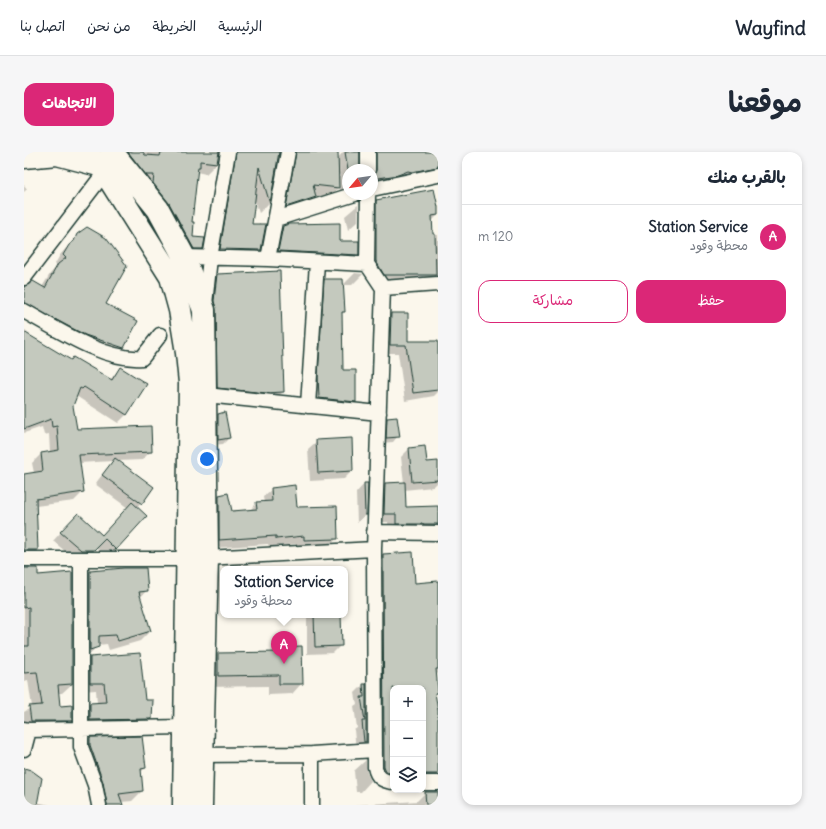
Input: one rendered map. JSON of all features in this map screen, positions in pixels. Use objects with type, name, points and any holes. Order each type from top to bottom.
[{"type":"main road","points":[[24,157],[56,154],[101,160],[158,209],[184,257],[204,310],[206,395],[198,558],[193,755],[184,805]]},
{"type":"main road","points":[[101,160],[171,277],[180,310],[187,353],[190,383],[198,558],[184,728],[193,755],[201,805]]},
{"type":"street","points":[[204,310],[210,258],[228,152]]},
{"type":"street","points":[[268,259],[288,152]]},
{"type":"street","points":[[368,152],[368,164]]},
{"type":"street","points":[[24,278],[101,160]]},
{"type":"street","points":[[378,188],[438,175]]},
{"type":"street","points":[[276,219],[342,198]]},
{"type":"street","points":[[368,200],[368,264],[383,288],[374,532],[375,750],[378,776],[390,782]]},
{"type":"street","points":[[184,257],[368,264]]},
{"type":"street","points":[[308,406],[317,262]]},
{"type":"street","points":[[383,288],[438,284]]},
{"type":"street","points":[[24,311],[85,343],[115,355],[131,359],[142,358],[160,335]]},
{"type":"street","points":[[206,395],[379,413]]},
{"type":"street","points":[[374,532],[438,533]]},
{"type":"street","points":[[24,559],[82,560],[198,558],[374,549]]},
{"type":"street","points":[[82,560],[79,728],[81,747],[99,805]]},
{"type":"street","points":[[24,749],[26,729],[184,728]]},
{"type":"street","points":[[193,755],[312,754],[375,750]]},
{"type":"street","points":[[312,754],[312,805]]},
{"type":"street","points":[[426,783],[438,783]]},
{"type":"building","points":[[128,152],[143,152],[145,155],[160,156],[161,152],[219,152],[217,163],[200,161],[200,167],[198,167],[192,222],[194,222],[193,237],[205,238],[203,249],[194,249],[169,203],[153,183],[154,175],[146,175]]},
{"type":"building","points":[[236,152],[279,152],[270,204],[259,167],[252,224],[266,224],[261,250],[220,249]]},
{"type":"building","points":[[296,152],[338,152],[339,188],[313,185],[316,197],[286,207]]},
{"type":"building","points":[[345,152],[360,152],[360,164],[347,164]]},
{"type":"building","points":[[376,152],[438,152],[438,167],[412,172],[408,171],[398,175],[378,178],[378,164],[376,164]]},
{"type":"building","points":[[434,189],[438,207],[438,215],[432,216],[433,234],[435,234],[436,275],[384,275],[376,261],[376,200]]},
{"type":"building","points":[[340,223],[340,241],[359,241],[359,255],[278,251],[283,226],[289,224]]},
{"type":"building","points":[[87,227],[106,238],[127,266],[106,304],[138,321],[124,348],[85,335],[24,303],[24,286],[33,281],[45,288],[58,264],[66,258],[63,255],[69,245],[74,241],[77,234]]},
{"type":"building","points":[[280,271],[284,392],[266,393],[217,388],[216,310],[214,301],[217,274]]},
{"type":"building","points":[[324,279],[343,279],[345,312],[342,312],[343,370],[356,370],[356,402],[319,398],[318,376]]},
{"type":"building","points":[[391,313],[408,313],[408,341],[438,341],[438,390],[413,393],[406,345],[390,345]]},
{"type":"building","points":[[24,332],[71,360],[73,357],[112,380],[120,367],[147,384],[127,415],[84,387],[82,389],[80,388],[73,406],[77,429],[151,426],[152,452],[79,455],[84,492],[36,499],[38,550],[24,550],[24,474],[43,471],[41,453],[59,450],[57,426],[52,427],[51,419],[24,429]]},
{"type":"building","points":[[225,412],[230,438],[218,440],[218,414]]},
{"type":"building","points":[[397,417],[400,437],[386,438],[387,418]]},
{"type":"building","points":[[352,438],[353,471],[318,473],[316,440]]},
{"type":"building","points":[[425,446],[427,462],[438,461],[438,480],[412,482],[409,448]]},
{"type":"building","points":[[115,458],[154,487],[142,504],[102,475]]},
{"type":"building","points":[[405,482],[406,507],[438,506],[438,524],[396,524],[396,514],[384,514],[385,483]]},
{"type":"building","points":[[364,483],[368,483],[367,515],[365,515]]},
{"type":"building","points":[[295,485],[297,507],[337,506],[338,539],[304,540],[304,536],[276,539],[276,536],[219,540],[219,495],[228,493],[232,511],[257,509],[256,502],[272,501],[271,488]]},
{"type":"building","points":[[132,502],[147,516],[116,550],[105,539],[94,550],[81,550],[60,532],[78,513],[102,535]]},
{"type":"building","points":[[413,552],[415,583],[438,581],[438,669],[436,669],[438,692],[435,693],[438,710],[438,774],[426,774],[426,685],[390,685],[390,772],[386,771],[384,766],[383,554]]},
{"type":"building","points":[[24,568],[38,568],[38,575],[72,572],[72,684],[58,685],[60,706],[72,705],[72,721],[31,721],[29,706],[42,705],[37,672],[24,673],[24,646],[29,646],[29,607],[24,608]]},
{"type":"building","points":[[146,568],[148,591],[139,592],[151,631],[118,641],[116,635],[99,636],[99,647],[90,650],[90,571]]},
{"type":"building","points":[[314,618],[341,618],[342,646],[315,647]]},
{"type":"building","points":[[302,646],[303,684],[279,684],[279,675],[218,676],[218,653],[279,652],[279,647]]},
{"type":"building","points":[[140,653],[145,700],[153,700],[152,719],[90,720],[90,703],[106,702],[104,683],[90,683],[90,657]]},
{"type":"building","points":[[363,684],[366,684],[366,742],[364,742],[362,721],[365,721],[361,697],[364,697]]},
{"type":"building","points":[[142,736],[146,768],[141,769],[143,791],[119,794],[123,805],[107,805],[103,782],[90,745],[90,737]]},
{"type":"building","points":[[24,768],[31,770],[42,778],[37,805],[24,805]]},
{"type":"building","points":[[426,792],[438,792],[438,805],[426,805]]},
{"type":"place","name":"Station Service","points":[[284,664]]}]
